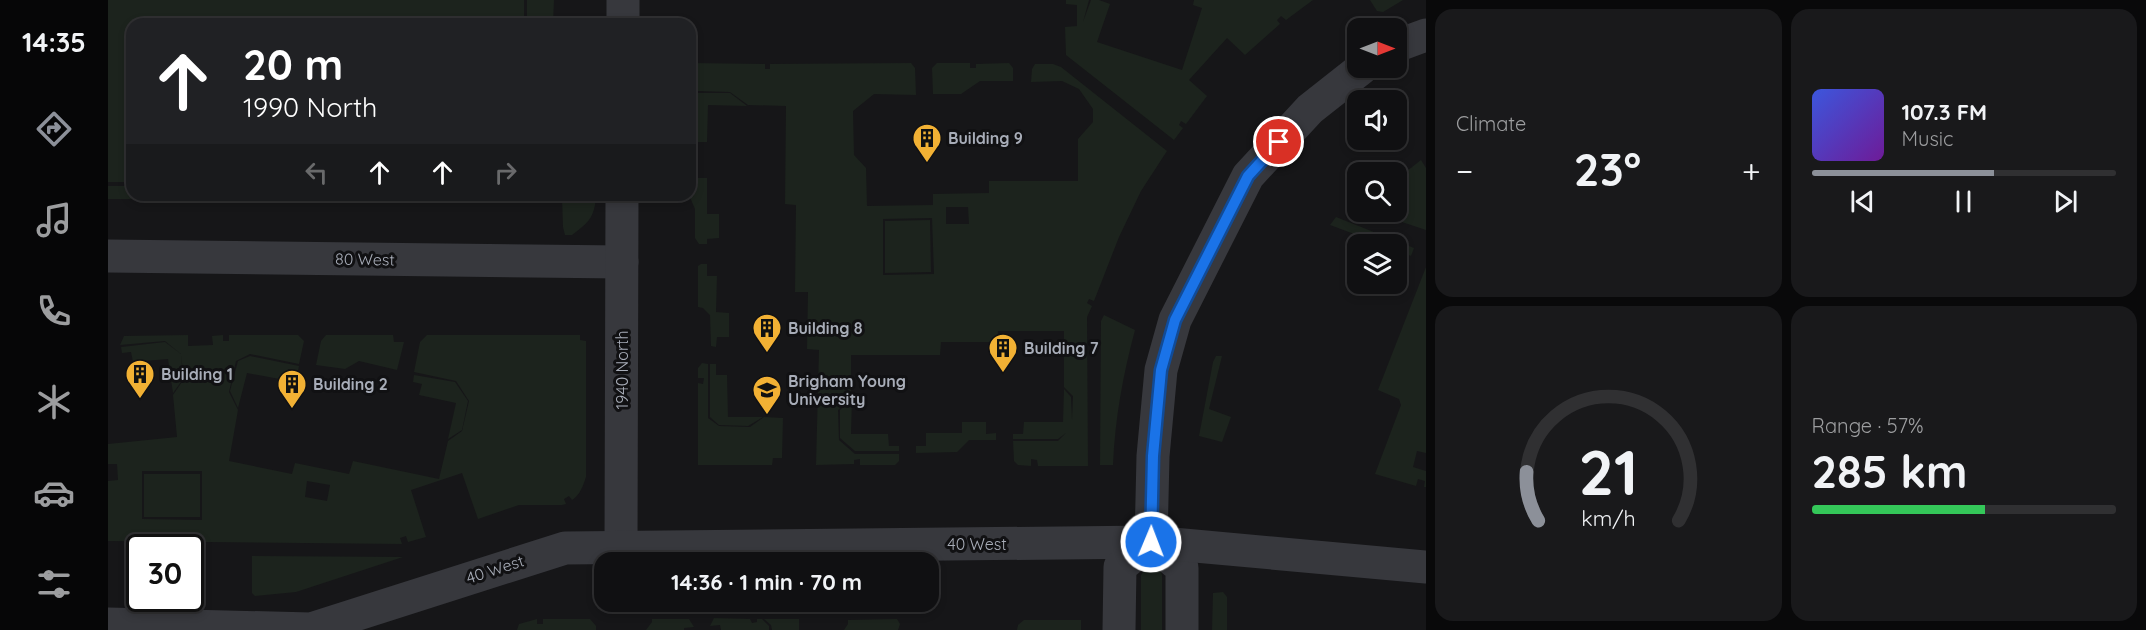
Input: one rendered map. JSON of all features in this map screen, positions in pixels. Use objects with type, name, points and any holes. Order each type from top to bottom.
[{"type":"street","points":[[623,0],[623,18]]},
{"type":"street","points":[[1407,42],[1426,35]]},
{"type":"street","points":[[1119,630],[1120,567],[1151,542],[1156,416],[1161,370],[1175,320],[1248,176],[1310,109],[1349,78]]},
{"type":"street","name":"1940 North","points":[[621,546],[622,201]]},
{"type":"street","name":"80 West","points":[[108,256],[622,261]]},
{"type":"street","points":[[1151,542],[1182,568],[1182,630]]},
{"type":"street","name":"40 West","points":[[108,624],[311,629],[565,548],[1151,542],[1426,567]]},
{"type":"shaded area","points":[[108,0],[524,0],[524,18],[126,18],[126,182],[108,182]]},
{"type":"shaded area","points":[[527,0],[554,0],[553,18],[527,18]]},
{"type":"shaded area","points":[[1066,0],[1089,0],[1083,22],[1091,0],[1110,4],[1097,42],[1182,70],[1202,8],[1193,5],[1194,0],[1313,0],[1286,20],[1281,16],[1277,20],[1280,24],[1245,55],[1227,38],[1189,80],[1207,96],[1186,124],[1181,121],[1179,125],[1183,128],[1174,140],[1066,55],[1065,27],[1077,26],[1077,5],[1066,4]]},
{"type":"shaded area","points":[[1370,0],[1403,0],[1383,12],[1377,11]]},
{"type":"shaded area","points":[[696,63],[765,64],[765,69],[770,69],[770,64],[911,63],[915,68],[916,95],[874,94],[853,111],[854,155],[866,168],[867,206],[933,205],[933,194],[989,193],[989,181],[1078,181],[1078,139],[1093,122],[1093,109],[1079,89],[1062,81],[1031,82],[1032,69],[1035,64],[1053,64],[1061,67],[1167,151],[1141,191],[1119,237],[1094,301],[1089,299],[1087,303],[1092,306],[1087,317],[1088,466],[1038,466],[1037,460],[1031,459],[1031,466],[1018,465],[1014,461],[1013,441],[1058,441],[1066,433],[1058,439],[1013,439],[1013,434],[1023,434],[1024,422],[1063,422],[1064,389],[1071,397],[1072,420],[1073,396],[1064,387],[1064,331],[998,331],[997,342],[941,342],[940,355],[851,355],[851,397],[838,410],[839,440],[855,454],[899,454],[899,461],[895,465],[860,465],[860,459],[854,460],[854,464],[816,465],[819,350],[807,349],[808,292],[795,292],[796,205],[785,204],[786,106],[748,105],[730,92],[698,91],[696,93]],"holes":[[[946,207],[968,207],[969,224],[946,224]],[[932,218],[934,274],[883,275],[883,219]]]},
{"type":"shaded area","points":[[937,63],[970,63],[970,68],[976,68],[976,64],[1009,63],[1013,68],[1013,81],[980,81],[961,94],[933,94],[932,68]]},
{"type":"shaded area","points":[[698,93],[730,93],[747,106],[708,105],[707,142],[696,142],[696,96]]},
{"type":"shaded area","points":[[1421,160],[1426,168],[1426,230],[1402,222],[1407,222],[1407,171]]},
{"type":"shaded area","points":[[696,178],[707,178],[707,214],[719,214],[719,238],[707,239],[707,244],[699,244],[695,238],[695,209],[692,201],[696,201]]},
{"type":"shaded area","points":[[108,186],[126,186],[126,199],[108,199]]},
{"type":"shaded area","points":[[562,201],[595,201],[594,210],[587,223],[572,235],[565,235]]},
{"type":"shaded area","points":[[1336,217],[1379,234],[1354,234],[1330,225]]},
{"type":"shaded area","points":[[930,220],[931,272],[885,273],[885,221]]},
{"type":"shaded area","points":[[1407,245],[1414,248],[1411,256],[1407,254]]},
{"type":"shaded area","points":[[707,264],[707,276],[717,276],[716,312],[729,313],[729,337],[717,337],[716,347],[711,346],[710,315],[703,308],[698,307],[698,266]]},
{"type":"shaded area","points":[[1426,267],[1426,453],[1417,451],[1413,467],[1426,471],[1426,487],[1424,487],[1425,481],[1418,479],[1416,486],[1375,474],[1401,405],[1399,399],[1378,390]]},
{"type":"shaded area","points":[[1104,315],[1135,330],[1120,397],[1113,465],[1100,465],[1101,321]]},
{"type":"shaded area","points":[[188,335],[188,346],[213,345],[212,336],[223,335],[223,341],[229,341],[229,335],[298,335],[304,341],[299,364],[250,354],[236,361],[229,392],[238,410],[229,461],[292,474],[295,463],[349,474],[353,461],[439,479],[448,441],[462,431],[469,401],[456,381],[414,372],[420,342],[427,335],[580,335],[580,340],[586,341],[586,477],[575,498],[572,500],[569,496],[564,499],[566,504],[519,505],[478,519],[462,473],[411,490],[426,537],[408,542],[406,536],[400,538],[402,544],[204,542],[204,534],[126,534],[126,541],[108,541],[108,481],[118,480],[117,464],[108,464],[108,444],[177,437],[173,395],[184,379],[181,355],[183,379],[173,393],[168,359],[133,362],[131,352],[122,353],[121,347],[165,342],[181,354],[165,341],[120,345],[124,336]],"holes":[[[142,471],[202,471],[202,520],[142,519]],[[307,481],[330,485],[327,501],[305,497]]]},
{"type":"shaded area","points":[[326,335],[393,335],[394,342],[404,342],[397,370],[359,361],[345,369],[316,365],[321,341]]},
{"type":"shaded area","points":[[250,356],[299,366],[298,371],[288,369],[285,380],[247,373],[238,408],[230,391],[238,361]]},
{"type":"shaded area","points":[[1216,356],[1222,356],[1209,409],[1231,417],[1222,442],[1199,436]]},
{"type":"shaded area","points":[[702,363],[708,364],[708,418],[719,426],[750,427],[764,417],[783,418],[782,458],[773,458],[772,465],[698,465],[698,383],[703,384],[704,378],[698,378],[698,368]]},
{"type":"shaded area","points":[[710,364],[716,364],[716,375],[727,375],[728,417],[763,417],[748,426],[719,425],[710,417]]},
{"type":"shaded area","points":[[414,375],[455,382],[468,401],[462,430],[448,439],[456,403],[419,395],[422,384],[413,382]]},
{"type":"shaded area","points":[[852,399],[851,434],[888,434],[889,446],[899,446],[899,451],[855,451],[840,438],[840,410]]},
{"type":"shaded area","points":[[962,422],[986,422],[986,434],[996,433],[996,440],[969,440],[957,452],[916,453],[916,446],[926,446],[926,433],[962,433]]},
{"type":"shaded area","points":[[144,474],[200,474],[200,517],[144,517]]},
{"type":"shaded area","points":[[252,556],[403,557],[296,592],[255,596],[252,593]]},
{"type":"shaded area","points":[[1152,566],[1159,568],[1162,575],[1162,630],[1141,630],[1141,575],[1145,569]]},
{"type":"shaded area","points":[[1223,592],[1227,597],[1227,630],[1212,630],[1213,593]]},
{"type":"shaded area","points":[[714,618],[750,619],[752,623],[757,622],[757,619],[762,619],[769,626],[769,630],[721,630],[720,625],[710,626]]},
{"type":"shaded area","points":[[537,619],[537,624],[543,624],[543,619],[590,619],[596,626],[596,630],[517,630],[519,624]]},
{"type":"shaded area","points":[[652,619],[689,619],[694,627],[684,628],[684,630],[646,630]]},
{"type":"shaded area","points":[[764,619],[799,619],[799,630],[772,630],[771,625]]},
{"type":"shaded area","points":[[897,619],[900,624],[898,630],[844,630],[848,620]]},
{"type":"shaded area","points":[[1024,620],[1081,620],[1081,630],[1017,630],[1018,625]]},
{"type":"place","name":"Building 9","points":[[927,164]]},
{"type":"place","name":"Building 8","points":[[767,354]]},
{"type":"place","name":"Building 7","points":[[1003,374]]},
{"type":"place","name":"Building 1","points":[[140,400]]},
{"type":"place","name":"Building 2","points":[[292,410]]},
{"type":"place","name":"Brigham Young University","points":[[767,416]]},
{"type":"route","points":[[1151,542],[1156,416],[1161,370],[1175,320],[1248,176],[1279,142]]}]
